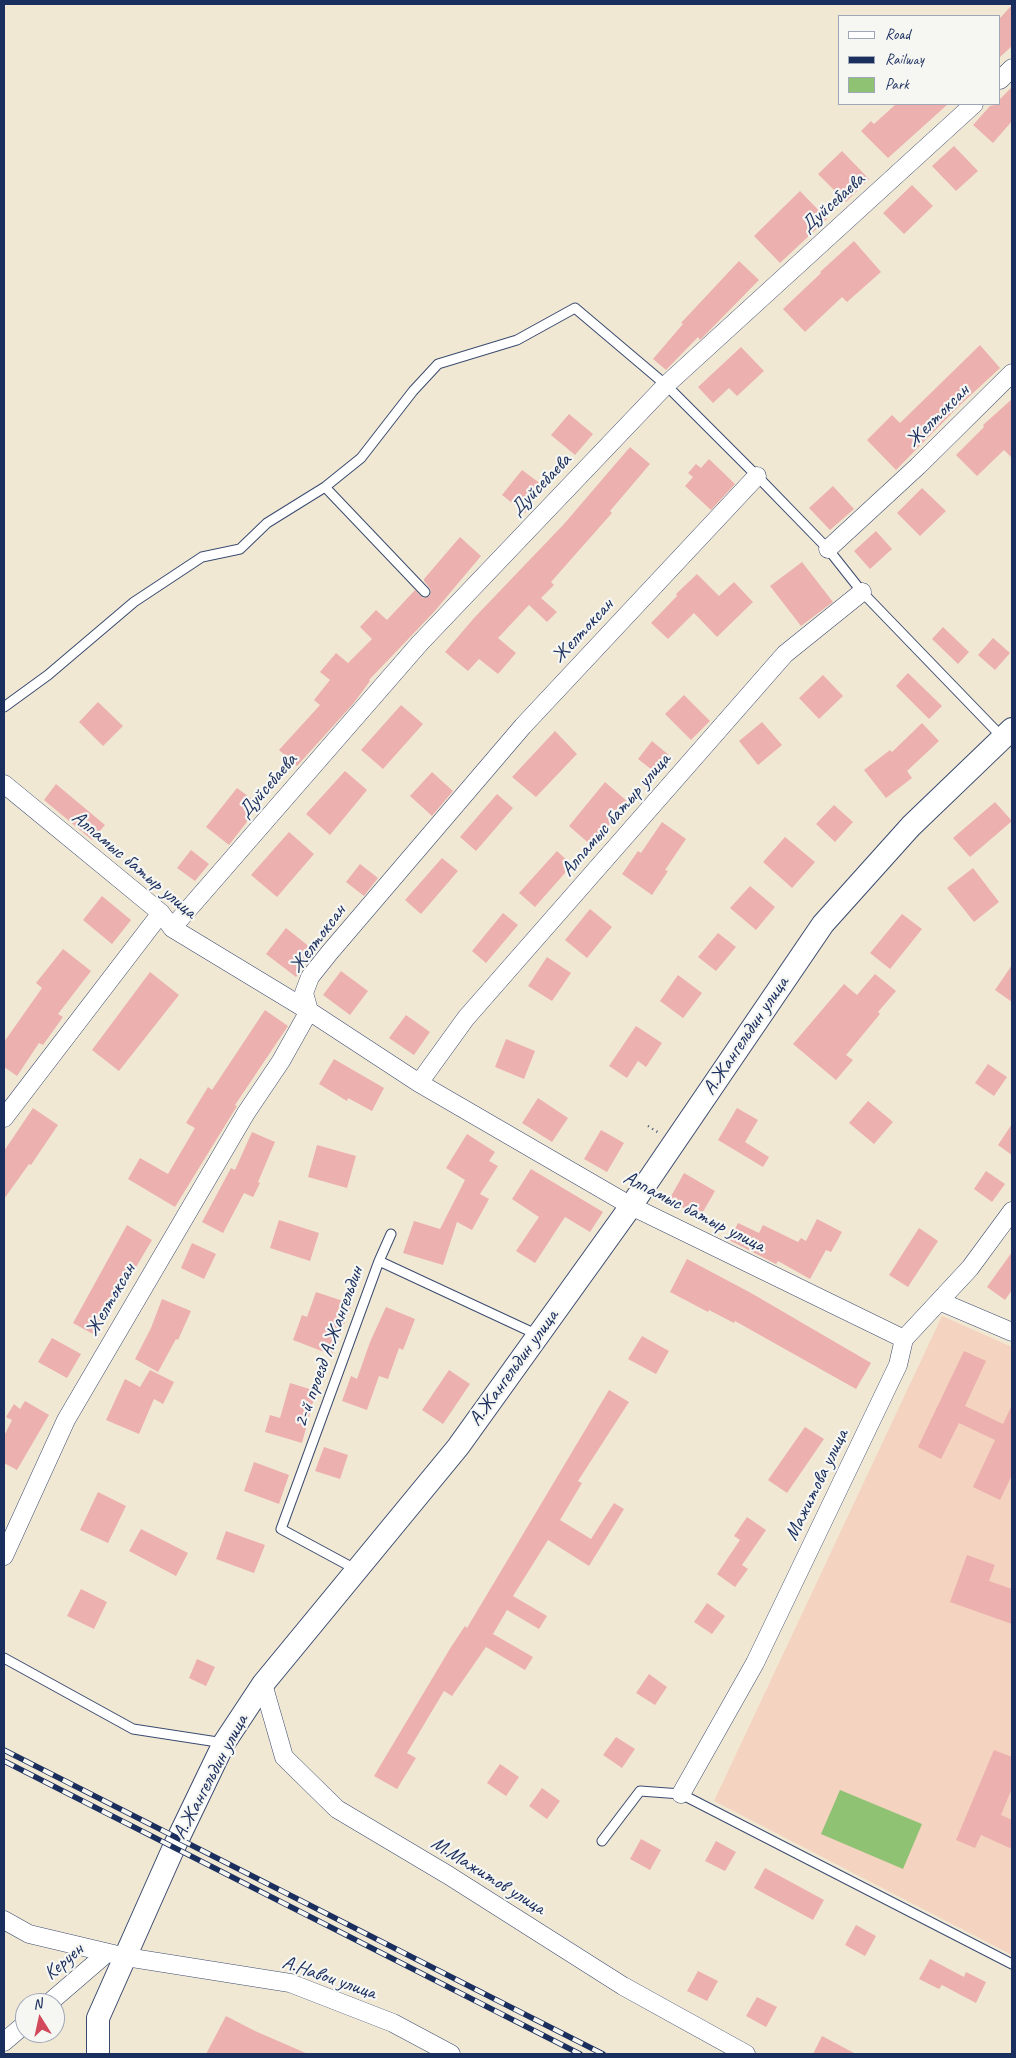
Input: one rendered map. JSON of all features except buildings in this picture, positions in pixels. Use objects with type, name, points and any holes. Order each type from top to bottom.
[{"type":"street","points":[[1001,79],[1012,68]]},
{"type":"street","name":"Дуйсебаева","points":[[172,928],[420,643],[666,385],[973,105]]},
{"type":"street","name":"Желтоксан","points":[[828,549],[918,466],[1012,373]]},
{"type":"street","name":"Желтоксан","points":[[4,1556],[66,1420],[246,1113],[281,1061],[309,1011],[304,993],[310,977],[523,726],[757,476]]},
{"type":"street","name":"Алпамыс батыр улица","points":[[419,1083],[466,1018],[785,654],[862,592]]},
{"type":"street","name":"А.Жангельдин улица","points":[[98,2054],[98,2018],[116,1955],[174,1847],[224,1743],[263,1684],[458,1447],[632,1206],[823,924],[912,826],[1007,733]]},
{"type":"street","name":"Алпамыс батыр улица","points":[[4,784],[161,913],[172,928],[309,1011],[419,1083],[632,1206],[904,1339]]},
{"type":"street","points":[[4,1118],[161,913]]},
{"type":"street","points":[[904,1339],[970,1268],[1012,1211]]},
{"type":"street","points":[[939,1302],[1012,1332]]},
{"type":"street","name":"Мажитова улица","points":[[682,1794],[755,1663],[898,1365],[904,1339]]},
{"type":"street","name":"М.Мажитов улица","points":[[263,1684],[284,1757],[337,1809],[448,1875],[623,1986],[746,2054]]},
{"type":"street","name":"А.Навои улица","points":[[4,1920],[29,1934],[116,1955],[290,1983],[393,2023],[452,2054]]},
{"type":"street","name":"Керуен","points":[[63,1993],[116,1955]]},
{"type":"street","points":[[4,2042],[15,2033]]},
{"type":"lane","points":[[4,707],[48,675],[134,602],[202,558],[240,550],[267,523],[325,487],[361,458],[413,391],[438,364],[517,340],[575,308],[666,385],[828,549],[862,592],[1007,733]]},
{"type":"lane","points":[[325,487],[425,592]]},
{"type":"lane","points":[[379,1261],[391,1234]]},
{"type":"lane","name":"2-й проезд А.Жангельдин","points":[[357,1570],[281,1529],[379,1261],[538,1335]]},
{"type":"lane","points":[[4,1658],[133,1728],[224,1743]]},
{"type":"lane","points":[[602,1841],[640,1792],[682,1794],[1012,1964]]},
{"type":"shaded area","points":[[942,1316],[1012,1347],[1012,1955],[714,1801]]},
{"type":"green space","points":[[840,1790],[922,1824],[903,1869],[821,1834]]},
{"type":"railway","points":[[4,1750],[603,2054]]},
{"type":"railway","points":[[4,1761],[580,2054]]}]
